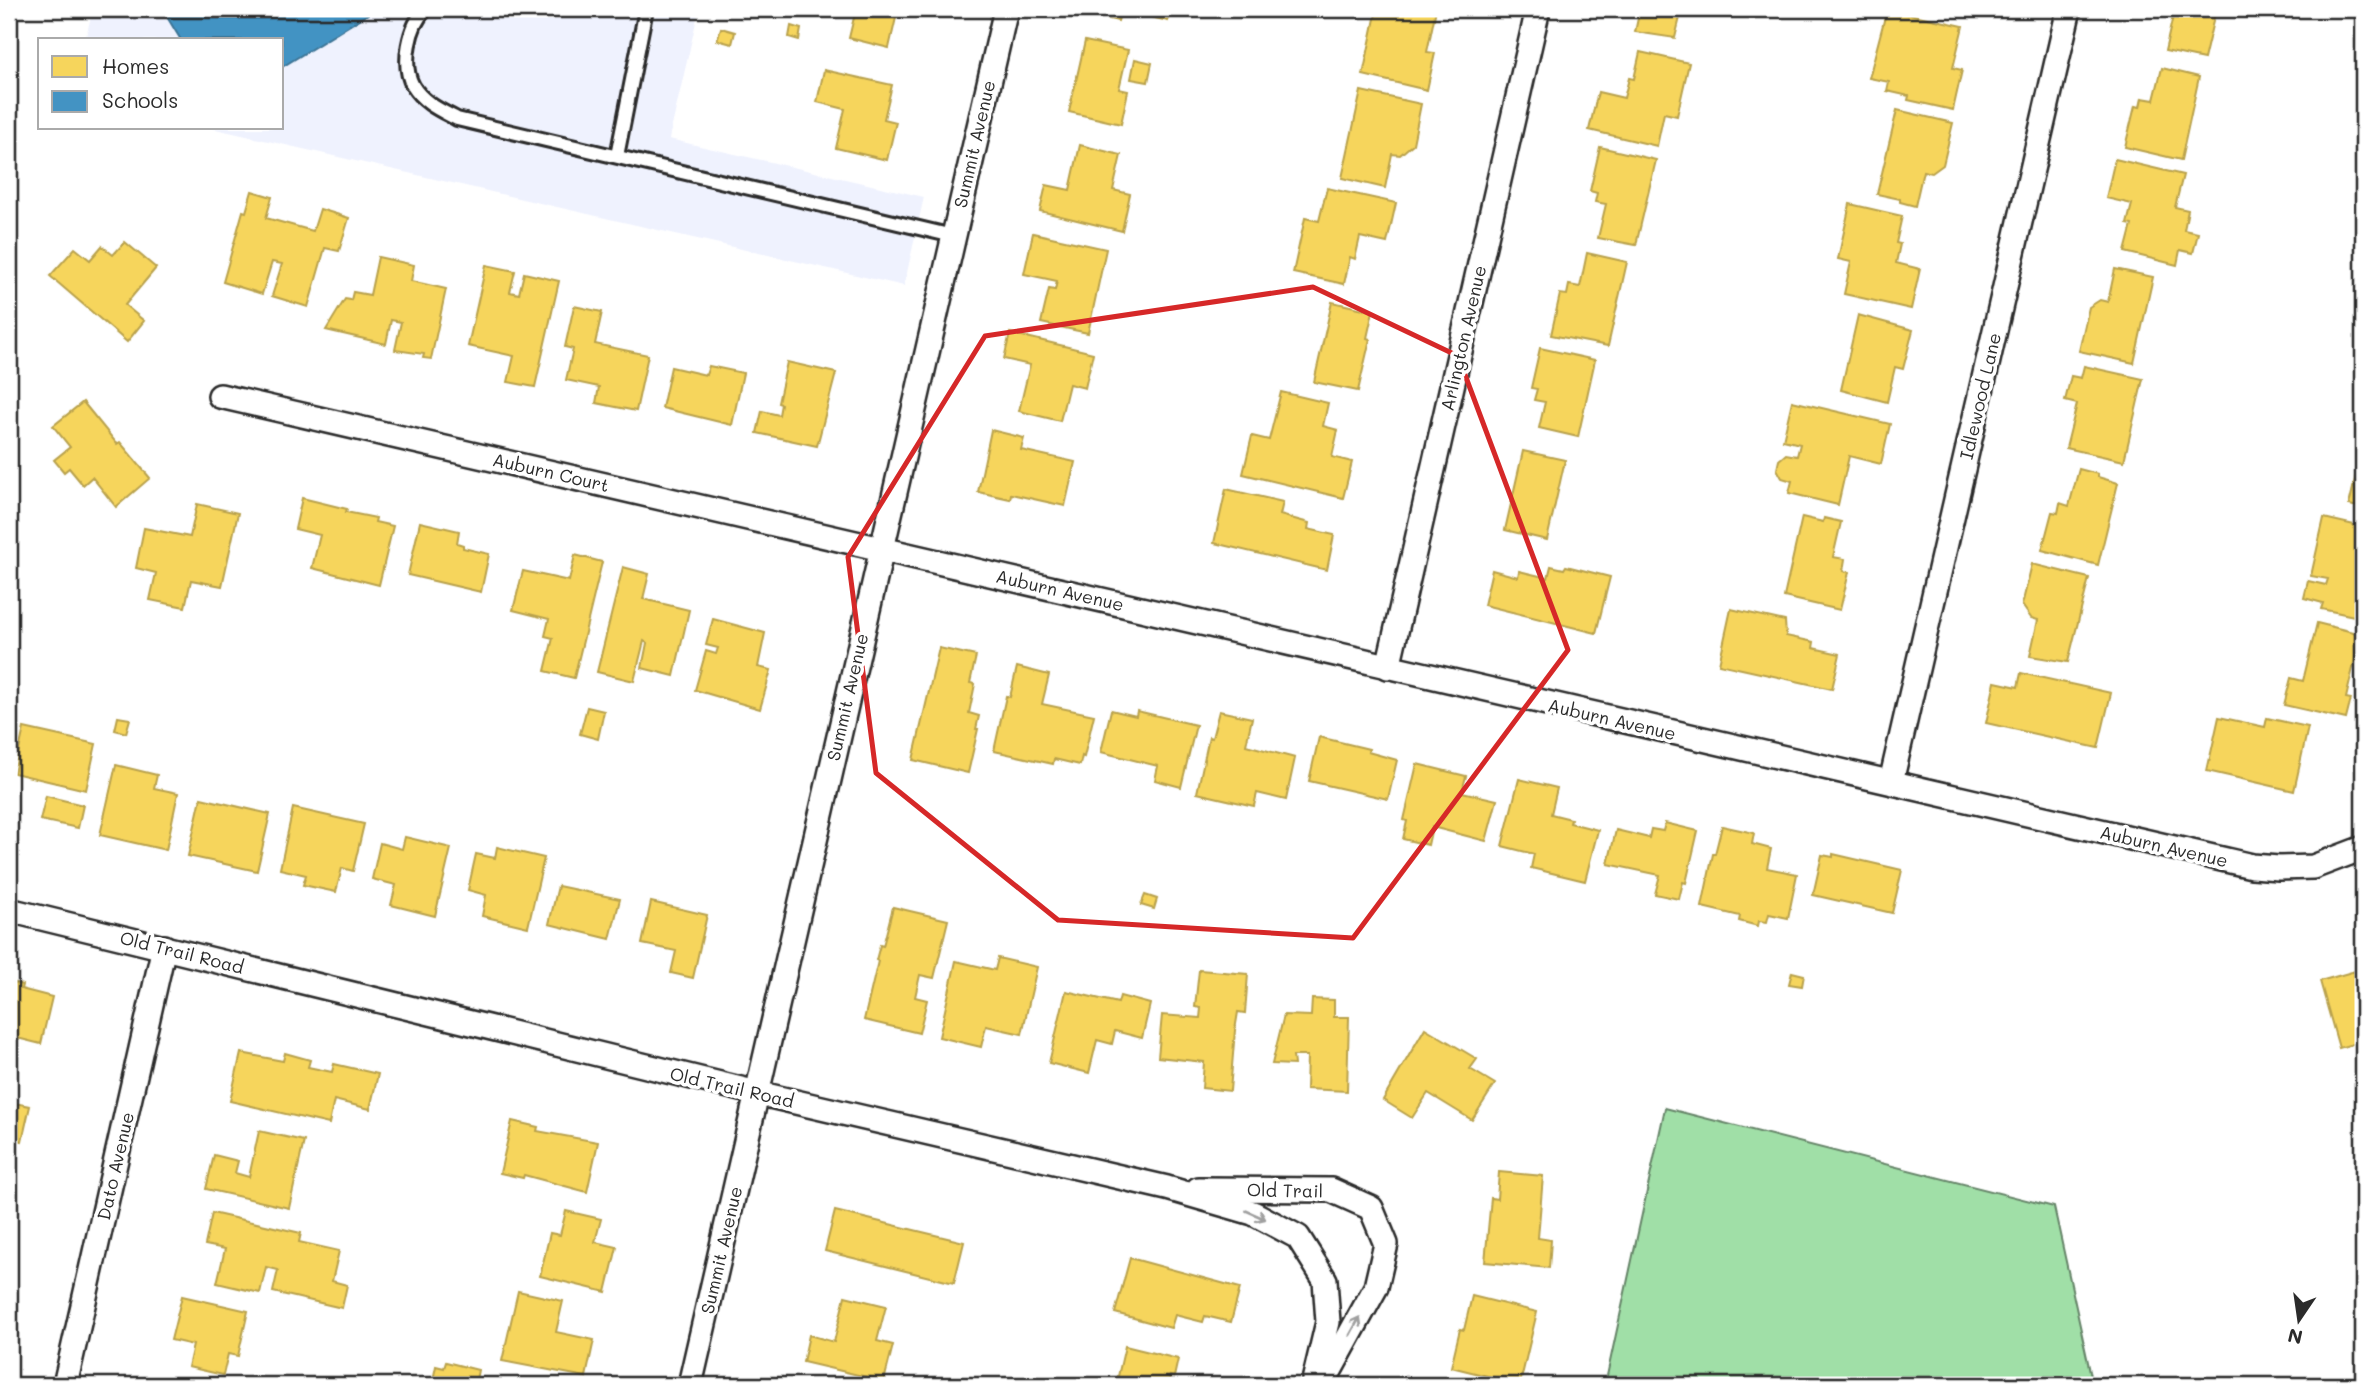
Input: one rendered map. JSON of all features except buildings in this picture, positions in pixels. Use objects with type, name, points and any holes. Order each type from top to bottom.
[{"type":"street","name":"Summit Avenue","points":[[690,1385],[1006,9]]},
{"type":"street","name":"Arlington Avenue","points":[[1388,667],[1538,9]]},
{"type":"street","name":"Idlewood Lane","points":[[1891,782],[2069,9]]},
{"type":"street","name":"Auburn Court","points":[[220,396],[881,549]]},
{"type":"street","name":"Auburn Avenue","points":[[881,549],[2252,866],[2314,867],[2353,852]]},
{"type":"street","name":"Old Trail Road","points":[[9,910],[757,1093],[1167,1188],[1253,1213],[1298,1237],[1325,1280],[1328,1322],[1313,1385]]},
{"type":"street","name":"Dato Avenue","points":[[65,1385],[164,947]]},
{"type":"street","name":"Old Trail","points":[[1167,1188],[1331,1190],[1371,1208],[1386,1244],[1376,1287],[1322,1385]]},
{"type":"lane","points":[[426,9],[411,32],[407,57],[413,85],[430,104],[457,119],[953,236]]},
{"type":"lane","points":[[617,156],[646,9]]},
{"type":"highlighted area","points":[[1313,287],[1458,356],[1568,650],[1353,938],[1058,920],[876,773],[848,557],[985,336]]},
{"type":"shaded area","points":[[93,9],[699,9],[669,139],[924,197],[904,286],[220,130],[284,130],[284,38],[86,38]]},
{"type":"green space","points":[[1665,1108],[2054,1207],[2093,1385],[1605,1385]]}]
